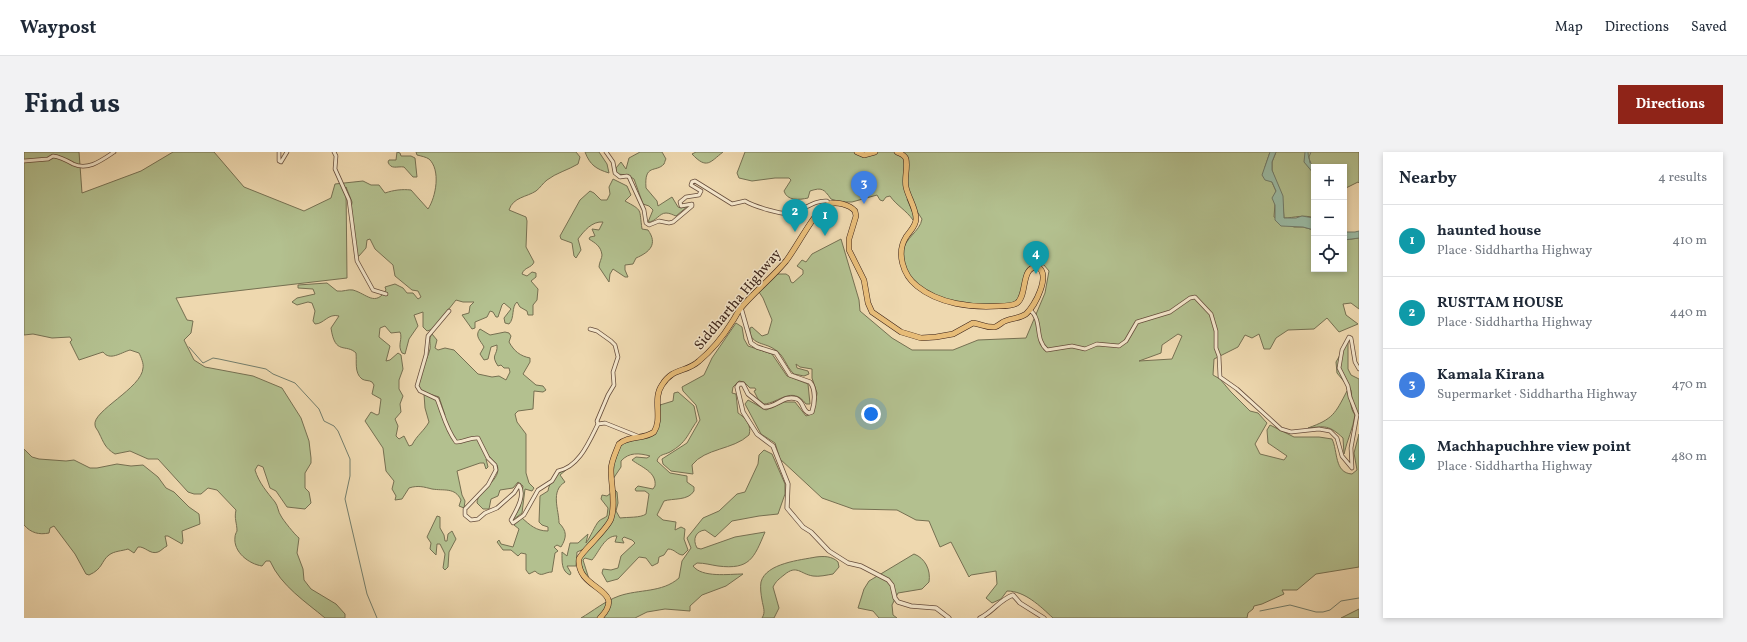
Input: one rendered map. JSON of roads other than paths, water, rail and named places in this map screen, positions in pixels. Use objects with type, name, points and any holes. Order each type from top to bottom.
[{"type":"highway","points":[[857,152],[866,154],[875,152]]},
{"type":"highway","points":[[829,203],[848,206],[855,211],[856,216],[849,239],[849,250],[864,280],[869,307],[879,317],[901,332],[921,338],[941,336],[960,331],[973,323],[988,327],[997,326],[1020,317],[1030,310],[1038,297],[1042,281],[1043,272],[1038,266],[1029,270],[1020,299],[1011,305],[983,307],[958,303],[931,295],[913,283],[906,271],[902,255],[904,242],[915,225],[916,216],[905,186],[906,159],[904,155],[897,152]]},
{"type":"highway","name":"Siddhartha Highway","points":[[600,618],[608,608],[608,597],[587,580],[580,566],[580,558],[610,520],[612,511],[611,469],[619,444],[627,439],[652,433],[656,428],[657,395],[664,381],[675,372],[690,367],[700,360],[727,329],[741,308],[787,260],[817,214],[829,203]]},
{"type":"street","points":[[24,161],[48,159],[53,156],[61,157],[74,164],[82,166],[98,163],[114,152]]},
{"type":"street","points":[[279,152],[279,161],[281,162],[287,152]]},
{"type":"street","points":[[334,152],[336,156],[335,166],[337,175],[349,200],[357,261],[373,290],[386,294]]},
{"type":"street","points":[[606,152],[613,162],[615,173],[620,177],[629,177],[644,210],[646,222],[649,225],[660,221],[669,223],[673,222],[692,206],[692,204],[689,203],[681,206],[680,202],[686,197],[699,195],[701,191],[691,184],[695,181],[732,204],[745,201],[754,207],[791,214],[819,202],[827,201],[829,203]]},
{"type":"street","points":[[1030,310],[1036,316],[1041,342],[1047,350],[1072,346],[1085,349],[1097,344],[1114,346],[1123,344],[1138,322],[1170,312],[1190,298],[1195,297],[1211,314],[1216,331],[1216,348],[1219,356],[1220,377],[1237,389],[1281,429],[1291,432],[1325,429],[1335,434],[1342,456],[1352,468],[1351,448],[1357,415],[1350,397],[1348,386],[1339,368],[1342,350],[1349,337],[1351,338],[1355,362],[1359,369]]},
{"type":"street","points":[[741,308],[751,343],[776,353],[790,375],[810,382],[813,388],[814,405],[812,412],[809,413],[804,411],[800,401],[796,399],[783,399],[769,407],[764,407],[748,394],[743,384],[739,384],[737,387],[742,411],[757,434],[772,444],[782,465],[789,486],[786,503],[788,509],[803,527],[811,532],[827,550],[848,563],[861,567],[888,580],[892,585],[895,598],[898,602],[911,606],[936,608],[949,618]]},
{"type":"street","points":[[450,311],[428,336],[426,355],[417,386],[420,391],[437,399],[443,413],[444,422],[456,442],[469,438],[479,439],[488,458],[495,466],[495,472],[491,481],[465,509],[465,514],[468,518],[477,520],[485,513],[496,509],[514,493],[519,485],[521,489],[519,507],[511,520],[512,522],[515,522],[526,512],[538,490],[552,480],[558,471],[570,467],[582,454],[598,424],[602,409],[614,385],[614,372],[618,357],[615,345],[597,331],[590,329]]},
{"type":"street","points":[[598,424],[605,423],[640,437]]},
{"type":"street","points":[[980,618],[989,613],[996,604],[1013,595],[1020,603],[1044,618]]},
{"type":"waterway","points":[[1310,163],[1309,157],[1311,152]]},
{"type":"waterway","points":[[189,347],[203,363],[213,358],[266,369],[273,374],[295,383],[319,409],[324,421],[334,426],[338,431],[350,459],[350,476],[345,499],[367,594],[377,618]]},
{"type":"waterway","points":[[1260,611],[1290,605],[1316,612],[1323,612],[1330,610],[1341,601],[1359,598]]},
{"type":"place","name":"Kamala Kirana","points":[[864,204]]},
{"type":"place","name":"RUSTTAM HOUSE","points":[[795,232]]},
{"type":"place","name":"haunted house","points":[[825,236]]},
{"type":"place","name":"Machhapuchhre view point","points":[[1036,274]]}]
